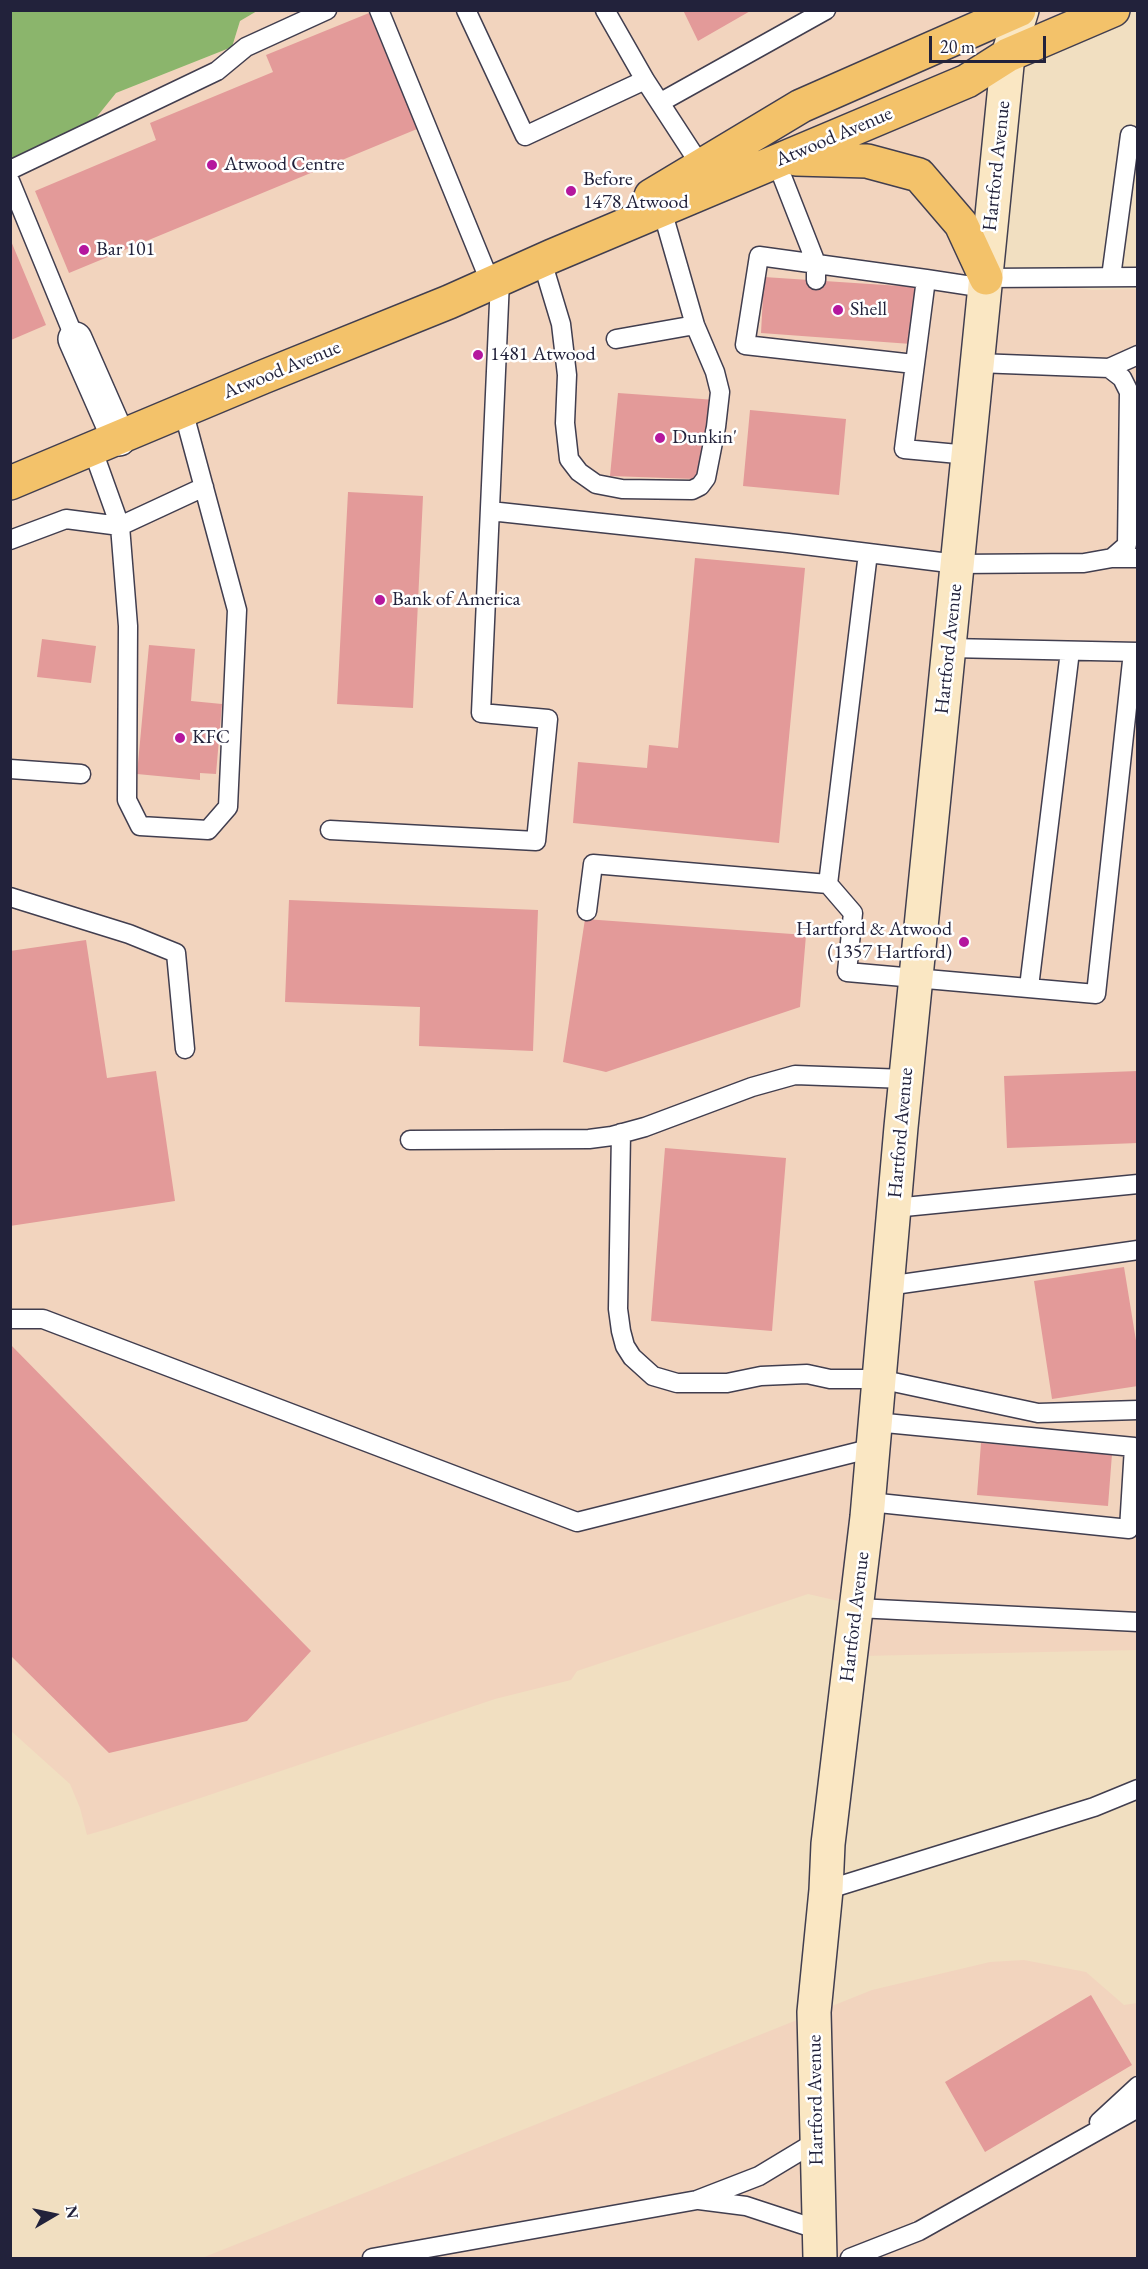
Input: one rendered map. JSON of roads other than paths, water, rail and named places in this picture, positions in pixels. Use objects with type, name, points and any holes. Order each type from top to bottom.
[{"type":"main road","name":"Atwood Avenue","points":[[547,259],[801,106],[1021,10]]},
{"type":"main road","name":"Hartford Avenue","points":[[819,2244],[814,2012],[826,1890],[828,1844],[868,1502],[906,1078],[1008,55],[1021,10]]},
{"type":"main road","name":"Atwood Avenue","points":[[10,483],[495,282],[967,81],[1008,55],[1113,10]]},
{"type":"main road","points":[[779,160],[867,161],[919,176],[961,224],[986,283]]},
{"type":"street","points":[[75,339],[105,443]]},
{"type":"lane","points":[[10,170],[217,71],[246,46],[327,10]]},
{"type":"lane","points":[[330,830],[536,841],[548,719],[481,713],[490,511],[495,282],[379,10]]},
{"type":"lane","points":[[466,10],[525,136],[645,80]]},
{"type":"lane","points":[[605,10],[645,80],[701,166]]},
{"type":"lane","points":[[661,102],[826,10]]},
{"type":"lane","points":[[1111,278],[1130,135]]},
{"type":"lane","points":[[779,160],[816,272]]},
{"type":"lane","points":[[10,181],[75,339]]},
{"type":"lane","points":[[547,259],[561,324],[567,375],[565,423],[569,459],[579,472],[596,484],[622,489],[693,490],[700,486],[706,478],[716,428],[720,392],[715,372],[695,325],[662,210]]},
{"type":"lane","points":[[914,364],[857,349],[808,345],[745,345],[759,256],[816,272],[869,278],[986,283],[1137,278]]},
{"type":"lane","points":[[926,279],[904,449],[969,455]]},
{"type":"lane","points":[[616,339],[695,325]]},
{"type":"lane","points":[[977,363],[1109,368],[1137,355]]},
{"type":"lane","points":[[1109,368],[1122,378],[1128,392],[1127,545],[1112,558]]},
{"type":"lane","points":[[105,443],[120,526],[128,626],[127,800],[140,826],[208,830],[228,807],[237,610],[183,410]]},
{"type":"lane","points":[[10,540],[66,519],[120,526],[204,487]]},
{"type":"lane","points":[[490,511],[788,543],[957,564],[1084,563],[1112,558],[1137,558]]},
{"type":"lane","points":[[828,884],[868,553]]},
{"type":"lane","points":[[587,911],[593,864],[828,884],[852,913],[847,972],[1096,994],[1135,652],[949,648]]},
{"type":"lane","points":[[1029,987],[1070,651]]},
{"type":"lane","points":[[10,769],[81,774]]},
{"type":"lane","points":[[10,897],[129,934],[176,953],[185,1049]]},
{"type":"lane","points":[[410,1140],[589,1139],[645,1127],[752,1087],[795,1075],[906,1078]]},
{"type":"lane","points":[[621,1133],[618,1309],[625,1346],[632,1358],[653,1376],[677,1383],[742,1382],[761,1376],[807,1374],[830,1378],[879,1378],[1038,1413],[1137,1410]]},
{"type":"lane","points":[[894,1208],[1137,1185]]},
{"type":"lane","points":[[887,1286],[1137,1250]]},
{"type":"lane","points":[[10,1318],[43,1319],[577,1522],[874,1435],[1134,1447],[1129,1529],[868,1502]]},
{"type":"lane","points":[[857,1608],[1137,1622]]},
{"type":"lane","points":[[826,1890],[1094,1807],[1137,1789]]},
{"type":"lane","points":[[1074,2144],[1137,2086]]},
{"type":"lane","points":[[850,2259],[919,2231],[1137,2108]]},
{"type":"lane","points":[[372,2259],[697,2200],[759,2176],[817,2141]]},
{"type":"lane","points":[[697,2200],[746,2206],[819,2244]]},
{"type":"place","name":"Atwood Centre","points":[[212,165]]},
{"type":"place","name":"Before 1478 Atwood","points":[[571,191]]},
{"type":"place","name":"Bar 101","points":[[84,250]]},
{"type":"place","name":"Shell","points":[[838,310]]},
{"type":"place","name":"1481 Atwood","points":[[478,355]]},
{"type":"place","name":"Dunkin'","points":[[660,438]]},
{"type":"place","name":"Bank of America","points":[[380,600]]},
{"type":"place","name":"KFC","points":[[180,738]]},
{"type":"place","name":"Hartford & Atwood (1357 Hartford)","points":[[964,942]]}]
